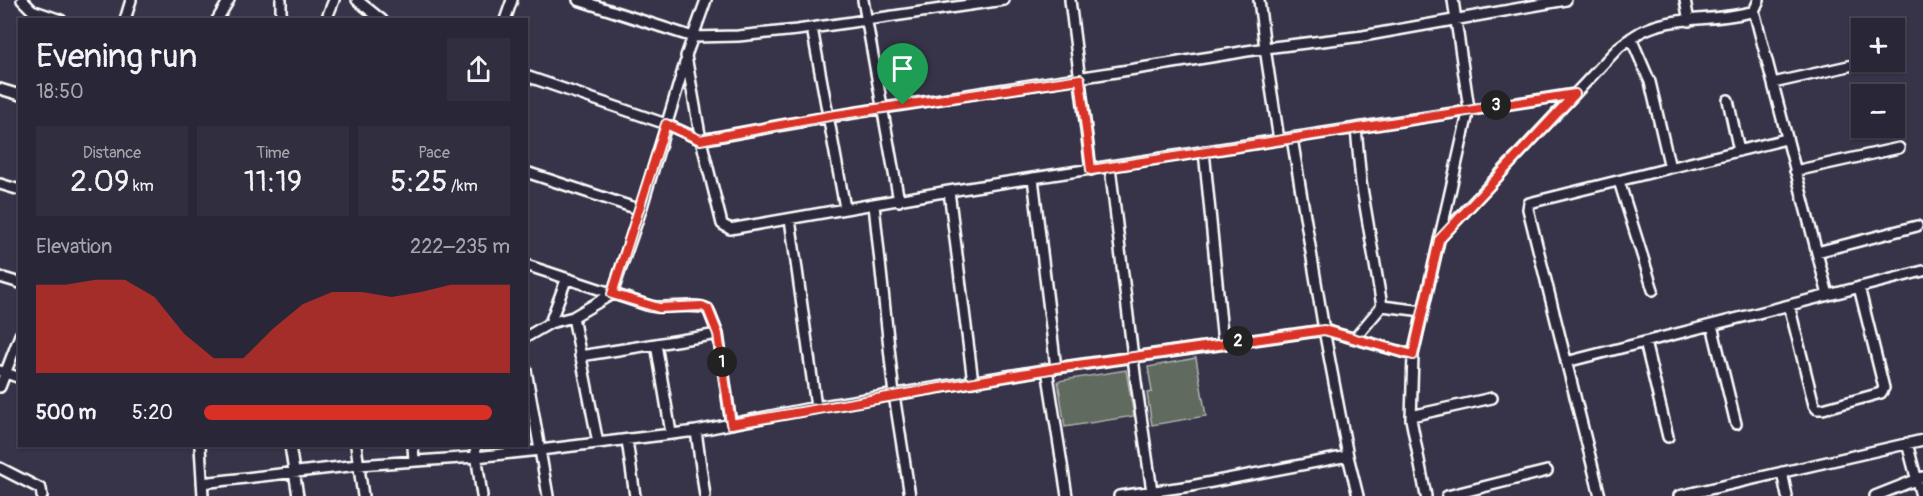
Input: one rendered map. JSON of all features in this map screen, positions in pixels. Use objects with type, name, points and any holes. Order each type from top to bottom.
[{"type":"street","points":[[22,0],[32,10],[55,18]]},
{"type":"street","points":[[126,18],[130,0]]},
{"type":"street","points":[[219,18],[228,0]]},
{"type":"street","points":[[281,0],[281,18]]},
{"type":"street","points":[[327,18],[333,0]]},
{"type":"street","points":[[357,0],[380,18]]},
{"type":"street","points":[[506,18],[512,0]]},
{"type":"street","points":[[578,0],[693,37],[738,36],[812,28],[1004,0]]},
{"type":"street","points":[[528,336],[550,323],[573,317],[612,294],[706,0]]},
{"type":"street","points":[[863,0],[899,201]]},
{"type":"street","points":[[1070,0],[1091,170]]},
{"type":"street","points":[[1259,0],[1279,140]]},
{"type":"street","points":[[1426,496],[1411,416],[1413,355],[1469,109],[1452,0]]},
{"type":"street","points":[[1685,0],[1689,21]]},
{"type":"street","points":[[1759,0],[1754,11],[1828,295]]},
{"type":"street","points":[[528,77],[666,124],[700,140],[829,116],[1080,79],[1265,48],[1363,36],[1559,1]]},
{"type":"street","points":[[1439,240],[1619,46],[1654,27],[1739,16],[1754,11]]},
{"type":"street","points":[[812,28],[845,208]]},
{"type":"street","points":[[1631,38],[1650,82],[1670,168]]},
{"type":"street","points":[[686,61],[700,140],[725,227],[730,229],[949,191],[1575,94]]},
{"type":"street","points":[[1773,83],[1851,65]]},
{"type":"street","points":[[0,89],[18,95]]},
{"type":"street","points":[[1728,100],[1739,151]]},
{"type":"street","points":[[1355,338],[1382,306],[1361,182],[1356,128]]},
{"type":"street","points":[[1292,138],[1324,330],[1358,496]]},
{"type":"street","points":[[1600,496],[1528,206],[1536,200],[1786,139]]},
{"type":"street","points":[[1795,171],[1899,148]]},
{"type":"street","points":[[1204,151],[1222,343]]},
{"type":"street","points":[[1110,167],[1152,491]]},
{"type":"street","points":[[528,173],[640,210]]},
{"type":"street","points":[[1033,178],[1067,496]]},
{"type":"street","points":[[1620,181],[1653,290]]},
{"type":"street","points":[[0,184],[18,189]]},
{"type":"street","points":[[949,191],[973,382]]},
{"type":"street","points":[[874,205],[894,395],[910,496]]},
{"type":"street","points":[[790,219],[816,407]]},
{"type":"street","points":[[1817,252],[1917,226]]},
{"type":"street","points":[[528,267],[659,308],[702,306],[708,309],[718,334],[731,424]]},
{"type":"street","points":[[1566,362],[1923,271]]},
{"type":"street","points":[[0,277],[18,282]]},
{"type":"street","points":[[550,323],[566,280]]},
{"type":"street","points":[[1789,305],[1814,405],[1817,409],[1823,409],[1881,393],[1884,388],[1859,288]]},
{"type":"street","points":[[1382,306],[1423,311]]},
{"type":"street","points":[[573,317],[597,443]]},
{"type":"street","points":[[1712,325],[1736,424]]},
{"type":"street","points":[[202,483],[358,465],[476,458],[696,431],[816,407],[1052,368],[1324,330],[1413,355]]},
{"type":"street","points":[[580,356],[718,334]]},
{"type":"street","points":[[0,387],[2,372],[18,339]]},
{"type":"street","points":[[1645,342],[1668,437]]},
{"type":"street","points":[[656,344],[671,433]]},
{"type":"street","points":[[2,372],[18,377]]},
{"type":"street","points":[[528,381],[548,496]]},
{"type":"street","points":[[1411,416],[1492,398]]},
{"type":"street","points":[[696,431],[705,496]]},
{"type":"street","points":[[627,440],[635,496]]},
{"type":"street","points":[[1679,496],[1923,440]]},
{"type":"street","points":[[1907,443],[1920,478],[1921,496]]},
{"type":"street","points":[[199,447],[203,496]]},
{"type":"street","points":[[290,447],[298,496]]},
{"type":"street","points":[[356,447],[363,496]]},
{"type":"street","points":[[413,447],[414,461]]},
{"type":"street","points":[[475,447],[482,496]]},
{"type":"street","points":[[1119,496],[1152,491],[1192,491],[1348,456]]},
{"type":"street","points":[[0,468],[41,489],[42,496]]},
{"type":"street","points":[[1447,496],[1547,471]]},
{"type":"street","points":[[1782,472],[1787,496]]},
{"type":"street","points":[[1875,496],[1920,478]]},
{"type":"green space","points":[[1196,358],[1206,416],[1152,425],[1147,393],[1152,392],[1148,367]]},
{"type":"green space","points":[[1126,370],[1134,416],[1065,427],[1058,381]]},
{"type":"route","points":[[1080,79],[1091,170],[1575,94],[1439,240],[1413,355],[1324,330],[1056,368],[816,407],[731,424],[718,334],[708,309],[702,306],[659,308],[612,294],[666,124],[700,140],[903,105],[1080,79]]}]
